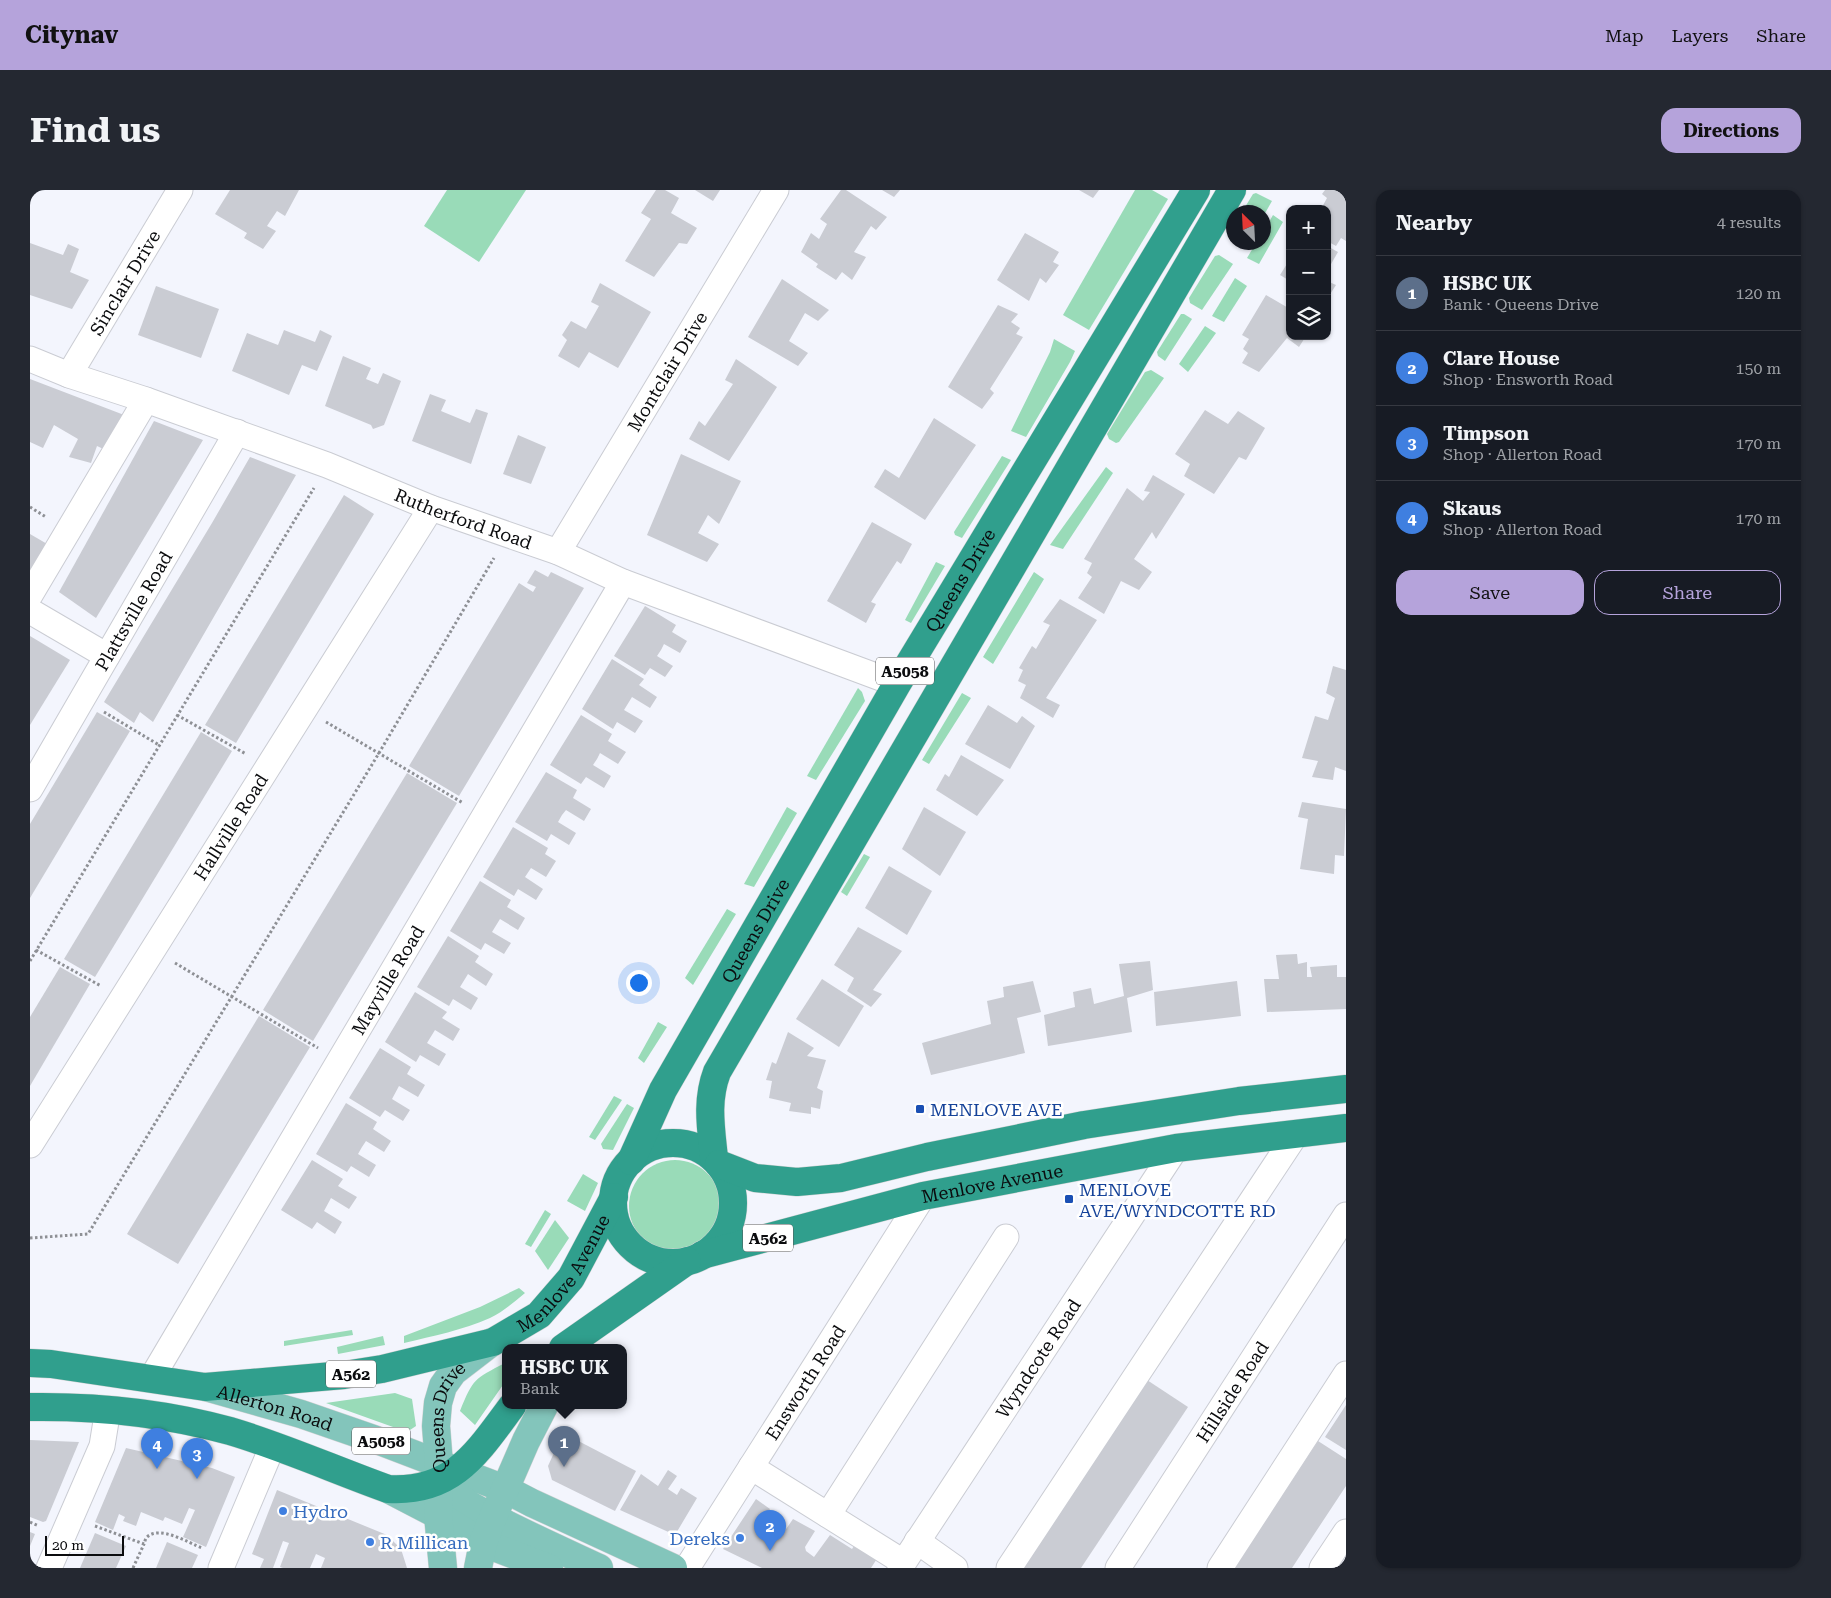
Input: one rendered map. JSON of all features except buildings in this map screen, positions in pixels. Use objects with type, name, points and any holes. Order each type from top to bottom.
[{"type":"highway","name":"Queens Drive","points":[[631,1161],[663,1090],[897,684],[1196,190]]},
{"type":"highway","name":"Queens Drive","points":[[717,1161],[710,1105],[711,1088],[716,1072],[1232,190]]},
{"type":"highway","name":"A562","points":[[694,1258],[668,1262],[650,1258],[634,1248],[622,1234],[615,1216],[614,1198],[619,1178],[631,1161],[645,1150],[663,1144],[681,1143],[698,1148],[717,1161],[755,1178],[797,1182],[841,1178],[927,1157],[1084,1125],[1239,1101],[1346,1089]]},
{"type":"highway","name":"Menlove Avenue","points":[[694,1258],[923,1196],[1176,1148],[1346,1128]]},
{"type":"highway","name":"A562","points":[[569,1344],[716,1244],[727,1230],[732,1212],[733,1194],[728,1178],[717,1161]]},
{"type":"highway","name":"Menlove Avenue","points":[[205,1387],[363,1372],[493,1342],[539,1315],[571,1278],[614,1198]]},
{"type":"highway","name":"Allerton Road","points":[[30,1363],[50,1364],[205,1387]]},
{"type":"highway","name":"Allerton Road","points":[[30,1407],[108,1409],[144,1413],[230,1431],[273,1445],[388,1489]]},
{"type":"highway","name":"Queens Drive","points":[[388,1489],[417,1489],[444,1474],[484,1443],[510,1409]]},
{"type":"main road","points":[[588,1344],[605,1320]]},
{"type":"main road","name":"Queens Drive","points":[[443,1568],[438,1515],[444,1474],[436,1426],[438,1403],[443,1386],[453,1372],[493,1342]]},
{"type":"main road","name":"Allerton Road","points":[[205,1387],[301,1414],[382,1442],[444,1474],[505,1489],[672,1568]]},
{"type":"main road","points":[[481,1556],[493,1517],[526,1441],[542,1409]]},
{"type":"main road","points":[[444,1474],[457,1496],[493,1517],[599,1568]]},
{"type":"main road","name":"Allerton Road","points":[[388,1489],[438,1515],[481,1556],[537,1567]]},
{"type":"street","name":"Sinclair Drive","points":[[69,374],[180,190]]},
{"type":"street","name":"Montclair Drive","points":[[558,552],[776,190]]},
{"type":"street","name":"Rutherford Road","points":[[30,359],[327,465],[431,508],[508,533],[558,552],[623,582],[897,684]]},
{"type":"street","points":[[30,595],[146,400]]},
{"type":"street","name":"Plattsville Road","points":[[30,789],[237,432]]},
{"type":"street","name":"Hallville Road","points":[[30,1145],[431,508]]},
{"type":"street","name":"Mayville Road","points":[[151,1379],[623,582]]},
{"type":"street","points":[[30,611],[108,656]]},
{"type":"street","points":[[1009,1568],[1296,1134]]},
{"type":"street","name":"Wyndcote Road","points":[[901,1565],[1176,1148]]},
{"type":"street","name":"Ensworth Road","points":[[687,1568],[923,1196]]},
{"type":"street","name":"Hillside Road","points":[[1118,1568],[1346,1215]]},
{"type":"street","points":[[828,1515],[1006,1237]]},
{"type":"street","points":[[1220,1568],[1346,1374]]},
{"type":"street","points":[[49,1568],[102,1446],[108,1409]]},
{"type":"street","points":[[223,1563],[273,1445]]},
{"type":"street","points":[[751,1467],[828,1515],[901,1565]]},
{"type":"street","points":[[1322,1568],[1346,1532]]},
{"type":"street","points":[[917,1540],[955,1568]]},
{"type":"path","points":[[30,961],[327,465]]},
{"type":"path","points":[[30,1238],[88,1234],[378,753],[508,533]]},
{"type":"path","points":[[82,699],[159,745]]},
{"type":"path","points":[[304,709],[485,816]]},
{"type":"path","points":[[177,715],[268,766]]},
{"type":"path","points":[[153,949],[340,1061]]},
{"type":"path","points":[[36,950],[122,998]]},
{"type":"path","points":[[70,1517],[144,1544]]},
{"type":"path","points":[[134,1568],[147,1537],[165,1532],[223,1563]]},
{"type":"green space","points":[[447,190],[526,190],[479,262],[424,226]]},
{"type":"green space","points":[[1135,190],[1152,190],[1168,199],[1089,330],[1063,315]]},
{"type":"green space","points":[[1256,193],[1272,201],[1270,205],[1246,205],[1253,194]]},
{"type":"green space","points":[[1273,215],[1283,222],[1271,243],[1271,219]]},
{"type":"green space","points":[[1252,250],[1267,250],[1259,264],[1247,258]]},
{"type":"green space","points":[[1219,255],[1233,264],[1202,310],[1190,303],[1189,298],[1215,256]]},
{"type":"green space","points":[[1235,278],[1247,286],[1224,322],[1212,316]]},
{"type":"green space","points":[[1181,314],[1192,319],[1165,361],[1158,356],[1157,352]]},
{"type":"green space","points":[[1205,326],[1216,333],[1188,372],[1179,364]]},
{"type":"green space","points":[[1054,339],[1075,351],[1026,437],[1011,431],[1050,352]]},
{"type":"green space","points":[[1151,370],[1164,378],[1119,442],[1116,443],[1109,439],[1107,434],[1145,372]]},
{"type":"green space","points":[[1002,456],[1011,460],[962,538],[955,535],[954,532]]},
{"type":"green space","points":[[1106,467],[1113,473],[1063,549],[1050,545]]},
{"type":"green space","points":[[936,562],[945,566],[911,623],[905,620]]},
{"type":"green space","points":[[1034,572],[1044,579],[993,664],[983,657]]},
{"type":"green space","points":[[858,688],[862,692],[865,701],[816,780],[807,776]]},
{"type":"green space","points":[[962,693],[971,698],[929,764],[922,760]]},
{"type":"green space","points":[[787,807],[797,813],[754,887],[744,884]]},
{"type":"green space","points":[[864,854],[870,857],[847,896],[841,892]]},
{"type":"green space","points":[[727,909],[736,914],[693,985],[685,978]]},
{"type":"green space","points":[[658,1022],[667,1027],[644,1063],[638,1058]]},
{"type":"green space","points":[[614,1096],[622,1100],[595,1140],[589,1137]]},
{"type":"green space","points":[[627,1104],[634,1108],[613,1150],[603,1149],[601,1144]]},
{"type":"green space","points":[[675,1160],[693,1163],[708,1173],[718,1188],[721,1206],[718,1224],[708,1239],[693,1249],[675,1252],[657,1249],[642,1239],[632,1224],[629,1206],[632,1188],[642,1173],[657,1163]]},
{"type":"green space","points":[[583,1174],[598,1183],[585,1211],[567,1201]]},
{"type":"green space","points":[[545,1210],[551,1214],[531,1247],[525,1244]]},
{"type":"green space","points":[[555,1220],[569,1238],[548,1270],[535,1251]]},
{"type":"green space","points":[[519,1288],[525,1293],[504,1310],[490,1318],[459,1329],[404,1343],[404,1336],[480,1307]]},
{"type":"green space","points":[[352,1330],[353,1335],[284,1346],[284,1341]]},
{"type":"green space","points":[[383,1336],[385,1345],[338,1354],[337,1347]]},
{"type":"green space","points":[[502,1365],[502,1386],[475,1425],[460,1411],[472,1386],[487,1373]]},
{"type":"green space","points":[[395,1393],[412,1399],[416,1426],[407,1432],[326,1403]]},
{"type":"place","name":"MENLOVE AVE","points":[[920,1109]]},
{"type":"place","name":"MENLOVE AVE/WYNDCOTTE RD","points":[[1069,1199]]},
{"type":"place","name":"HSBC UK","points":[[564,1467]]},
{"type":"place","name":"Skaus","points":[[157,1469]]},
{"type":"place","name":"Timpson","points":[[197,1479]]},
{"type":"place","name":"Hydro","points":[[283,1511]]},
{"type":"place","name":"Dereks","points":[[740,1538]]},
{"type":"place","name":"R Millican","points":[[370,1542]]},
{"type":"place","name":"Clare House","points":[[770,1551]]}]
